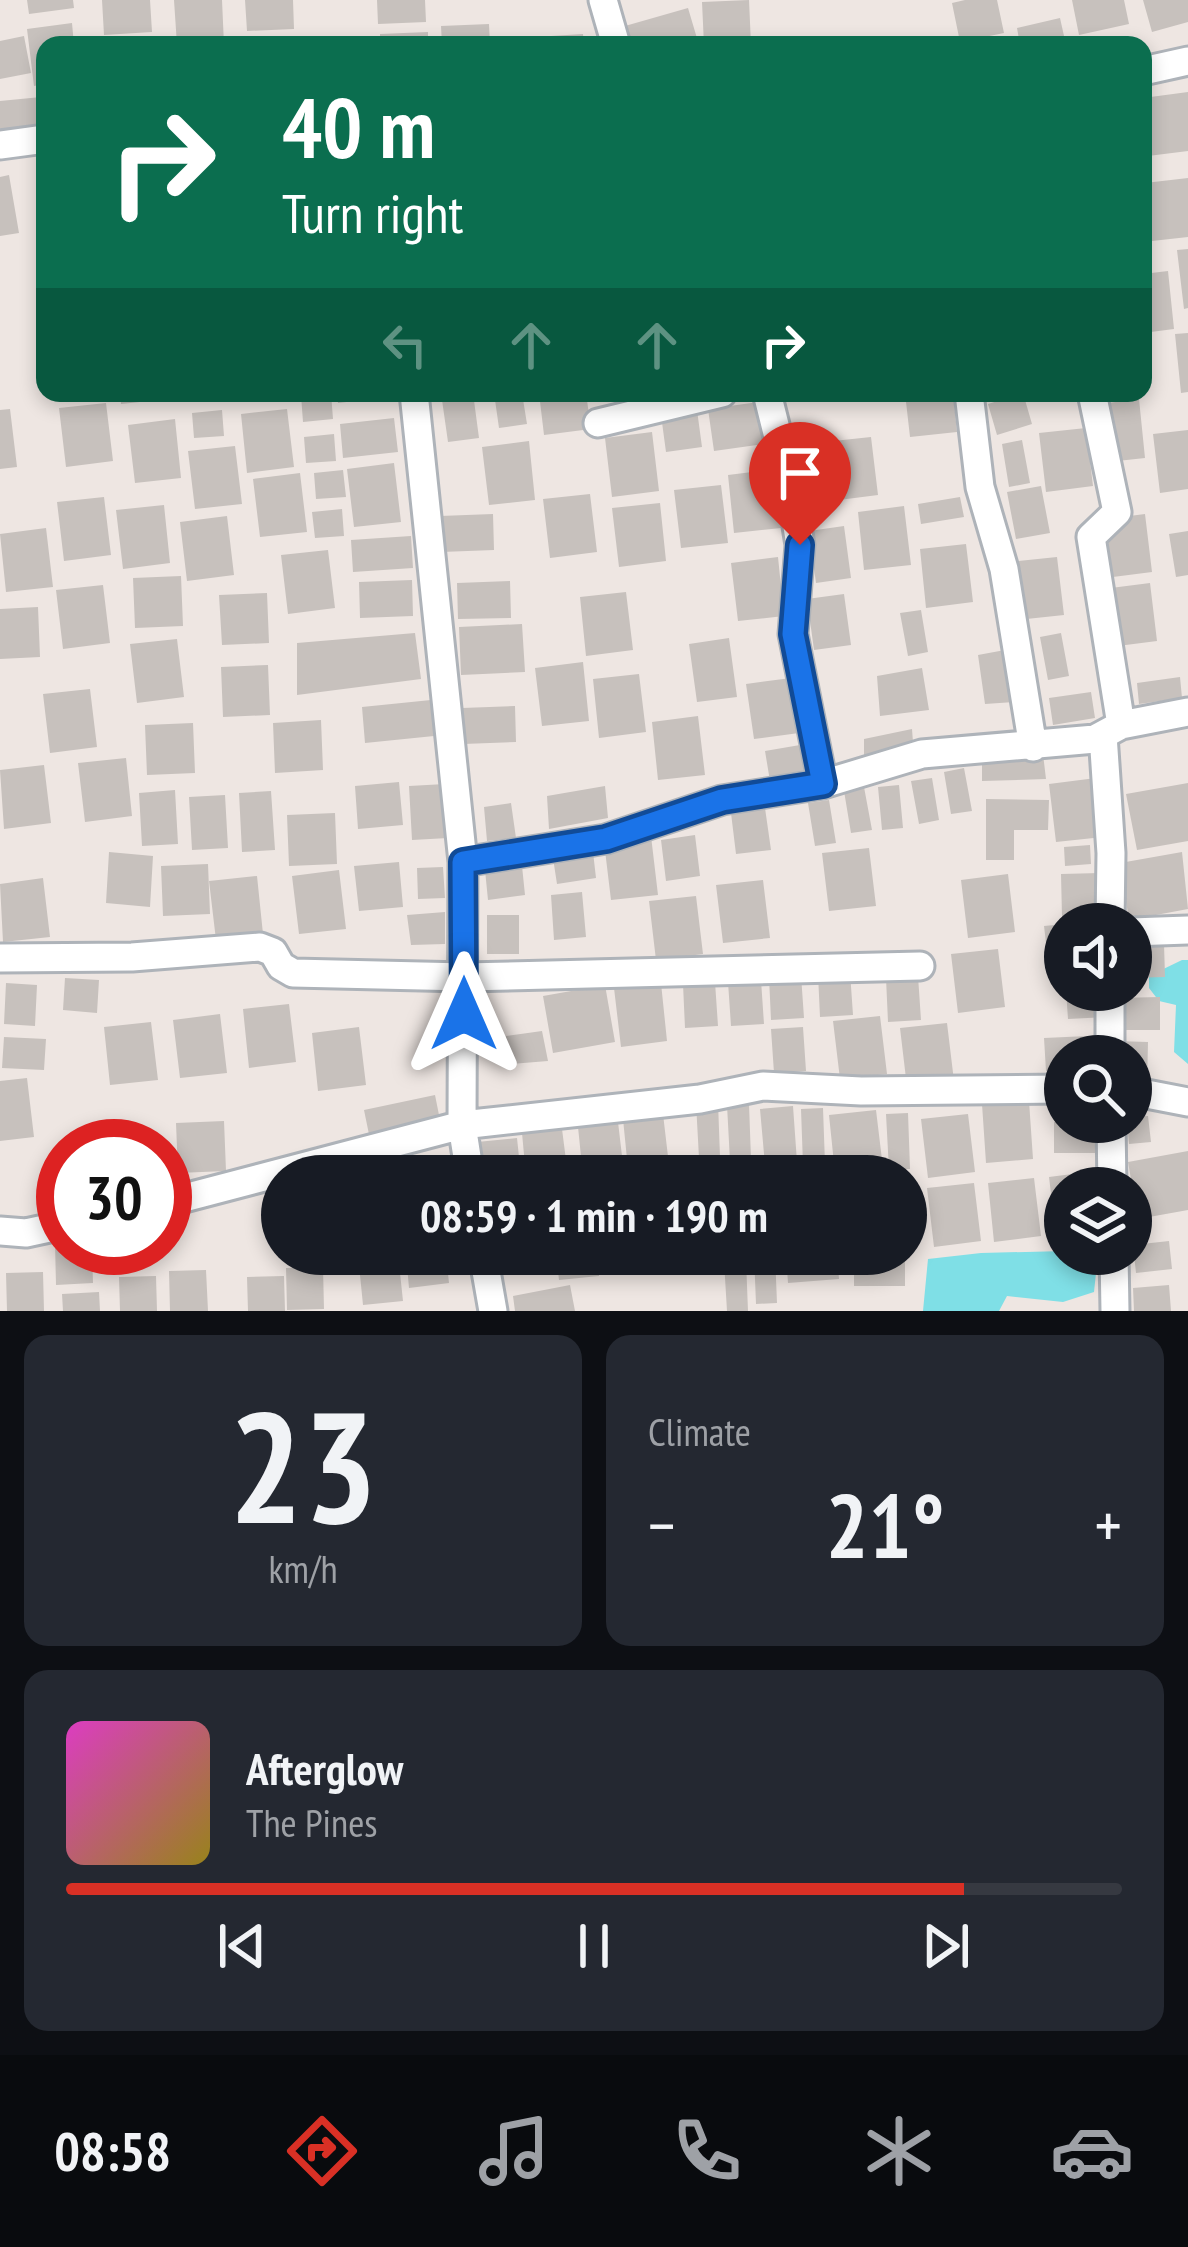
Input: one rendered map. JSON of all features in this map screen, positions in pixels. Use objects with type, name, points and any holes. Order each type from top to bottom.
[{"type":"street","points":[[603,0],[613,36]]},
{"type":"street","points":[[1152,68],[1188,62]]},
{"type":"street","points":[[0,145],[36,140]]},
{"type":"street","points":[[415,402],[463,862],[461,1125],[466,1155]]},
{"type":"street","points":[[598,423],[685,402]]},
{"type":"street","points":[[769,402],[800,545],[793,634],[823,784]]},
{"type":"street","points":[[970,402],[980,488],[1004,569],[1033,747]]},
{"type":"street","points":[[1094,402],[1117,512],[1091,537],[1112,730],[1111,903]]},
{"type":"street","points":[[463,862],[606,839],[722,800],[823,784],[922,754],[1033,747],[1188,712]]},
{"type":"street","points":[[1152,931],[1188,930]]},
{"type":"street","points":[[0,958],[132,957],[260,947],[273,952],[281,966],[293,973],[465,977],[920,966]]},
{"type":"street","points":[[192,1196],[461,1125],[700,1099],[763,1086],[861,1091],[1044,1089]]},
{"type":"street","points":[[1152,1095],[1188,1102]]},
{"type":"street","points":[[0,1231],[36,1231]]},
{"type":"street","points":[[487,1275],[493,1311]]},
{"type":"street","points":[[1114,1275],[1115,1311]]},
{"type":"water","points":[[1188,960],[1188,1064],[1174,1052],[1176,1005],[1159,1001],[1152,992],[1152,975]]},
{"type":"water","points":[[1044,1252],[1044,1275],[1096,1275],[1094,1292],[1063,1302],[1007,1296],[999,1311],[923,1311],[928,1259]]},
{"type":"building","points":[[27,0],[73,0],[74,8],[29,14]]},
{"type":"building","points":[[102,0],[150,0],[152,32],[104,35]]},
{"type":"building","points":[[174,0],[222,0],[224,36],[176,36]]},
{"type":"building","points":[[245,0],[293,0],[294,29],[247,31]]},
{"type":"building","points":[[377,0],[425,0],[426,22],[378,24]]},
{"type":"building","points":[[749,0],[751,36],[704,36],[702,2]]},
{"type":"building","points":[[997,0],[1004,33],[959,36],[952,3]]},
{"type":"building","points":[[1072,0],[1124,0],[1129,24],[1079,35]]},
{"type":"building","points":[[1143,0],[1188,0],[1188,22],[1152,32]]},
{"type":"building","points":[[688,8],[696,36],[628,36],[625,26]]},
{"type":"building","points":[[1060,18],[1064,36],[1018,36],[1017,28]]},
{"type":"building","points":[[72,23],[73,36],[36,36],[34,86],[27,29]]},
{"type":"building","points":[[489,24],[490,36],[442,36],[441,26]]},
{"type":"building","points":[[428,32],[428,36],[380,36]]},
{"type":"building","points":[[24,36],[31,73],[0,79],[0,41]]},
{"type":"building","points":[[1188,92],[1188,151],[1152,156],[1152,97]]},
{"type":"building","points":[[36,97],[36,135],[0,140],[0,101]]},
{"type":"building","points":[[9,175],[19,233],[0,236],[0,177]]},
{"type":"building","points":[[1188,178],[1188,237],[1152,241],[1152,182]]},
{"type":"building","points":[[1188,249],[1188,308],[1184,309],[1177,250]]},
{"type":"building","points":[[1168,271],[1174,329],[1152,332],[1152,273]]},
{"type":"building","points":[[1188,333],[1188,392],[1181,393],[1175,334]]},
{"type":"building","points":[[302,402],[332,402],[333,419],[303,422]]},
{"type":"building","points":[[442,402],[474,402],[479,438],[448,442]]},
{"type":"building","points":[[495,402],[523,402],[527,424],[499,428]]},
{"type":"building","points":[[540,402],[587,402],[591,429],[544,435]]},
{"type":"building","points":[[766,402],[772,443],[714,451],[708,409]]},
{"type":"building","points":[[906,402],[954,402],[957,432],[910,437]]},
{"type":"building","points":[[1026,402],[1032,424],[997,435],[988,404]]},
{"type":"building","points":[[1139,402],[1145,458],[1099,463],[1092,405]]},
{"type":"building","points":[[106,403],[113,461],[66,467],[59,408]]},
{"type":"building","points":[[10,409],[17,467],[0,469],[0,410]]},
{"type":"building","points":[[287,409],[294,467],[247,473],[241,414]]},
{"type":"building","points":[[222,410],[224,436],[194,438],[192,413]]},
{"type":"building","points":[[697,410],[702,447],[666,452],[661,415]]},
{"type":"building","points":[[394,418],[398,452],[343,458],[340,424]]},
{"type":"building","points":[[175,419],[181,478],[135,483],[128,425]]},
{"type":"building","points":[[1086,428],[1093,486],[1046,492],[1039,433]]},
{"type":"building","points":[[1188,430],[1188,489],[1160,493],[1153,434]]},
{"type":"building","points":[[652,432],[659,491],[612,497],[605,438]]},
{"type":"building","points":[[334,434],[336,461],[306,463],[304,437]]},
{"type":"building","points":[[871,437],[878,495],[831,501],[824,442]]},
{"type":"building","points":[[1022,440],[1030,483],[1009,487],[1002,444]]},
{"type":"building","points":[[529,441],[535,500],[489,505],[482,447]]},
{"type":"building","points":[[235,446],[242,504],[195,509],[188,451]]},
{"type":"building","points":[[394,463],[401,522],[354,527],[347,469]]},
{"type":"building","points":[[775,469],[781,528],[734,533],[728,475]]},
{"type":"building","points":[[343,470],[346,497],[316,499],[314,473]]},
{"type":"building","points":[[300,473],[307,532],[260,537],[253,479]]},
{"type":"building","points":[[721,485],[728,543],[681,548],[674,490]]},
{"type":"building","points":[[1041,486],[1050,533],[1016,539],[1007,492]]},
{"type":"building","points":[[590,494],[597,552],[550,558],[543,499]]},
{"type":"building","points":[[104,497],[111,555],[64,561],[57,502]]},
{"type":"building","points":[[960,497],[964,517],[921,524],[918,504]]},
{"type":"building","points":[[660,503],[666,561],[619,567],[612,508]]},
{"type":"building","points":[[164,505],[170,563],[123,569],[116,510]]},
{"type":"building","points":[[904,506],[911,565],[864,570],[858,512]]},
{"type":"building","points":[[342,509],[344,536],[315,538],[312,512]]},
{"type":"building","points":[[493,514],[494,550],[441,552],[440,516]]},
{"type":"building","points":[[1145,514],[1152,572],[1105,578],[1098,520]]},
{"type":"building","points":[[227,516],[234,575],[187,581],[180,522]]},
{"type":"building","points":[[844,526],[851,578],[816,583],[809,531]]},
{"type":"building","points":[[46,528],[53,587],[6,592],[0,534]]},
{"type":"building","points":[[1188,531],[1188,575],[1176,577],[1169,534]]},
{"type":"building","points":[[411,536],[413,568],[353,572],[351,540]]},
{"type":"building","points":[[966,544],[973,602],[926,608],[920,549]]},
{"type":"building","points":[[328,550],[335,608],[288,614],[281,555]]},
{"type":"building","points":[[778,557],[784,616],[738,621],[731,563]]},
{"type":"building","points":[[1057,557],[1064,615],[1017,620],[1010,562]]},
{"type":"building","points":[[181,576],[183,626],[135,628],[133,578]]},
{"type":"building","points":[[412,580],[413,616],[360,618],[359,582]]},
{"type":"building","points":[[510,581],[511,618],[458,619],[457,583]]},
{"type":"building","points":[[1150,583],[1157,641],[1110,647],[1103,589]]},
{"type":"building","points":[[103,585],[110,643],[63,649],[56,590]]},
{"type":"building","points":[[626,592],[633,650],[586,656],[580,597]]},
{"type":"building","points":[[267,593],[269,643],[222,645],[219,595]]},
{"type":"building","points":[[844,594],[851,645],[814,650],[807,599]]},
{"type":"building","points":[[38,607],[40,657],[0,659],[0,609]]},
{"type":"building","points":[[921,610],[928,652],[908,656],[900,613]]},
{"type":"building","points":[[522,624],[525,672],[461,675],[459,627]]},
{"type":"building","points":[[415,633],[421,679],[297,695],[297,643]]},
{"type":"building","points":[[1061,633],[1069,676],[1048,680],[1040,637]]},
{"type":"building","points":[[729,638],[737,697],[697,702],[689,644]]},
{"type":"building","points":[[177,639],[184,697],[137,703],[130,644]]},
{"type":"building","points":[[1005,650],[1014,702],[985,704],[978,655]]},
{"type":"building","points":[[583,662],[589,721],[542,726],[535,668]]},
{"type":"building","points":[[268,665],[270,715],[223,717],[221,667]]},
{"type":"building","points":[[922,668],[929,710],[880,716],[877,676]]},
{"type":"building","points":[[639,674],[646,732],[599,738],[593,679]]},
{"type":"building","points":[[1180,677],[1182,698],[1139,704],[1137,683]]},
{"type":"building","points":[[791,678],[799,733],[754,739],[746,684]]},
{"type":"building","points":[[90,689],[97,747],[50,753],[43,694]]},
{"type":"building","points":[[1091,692],[1095,718],[1053,725],[1049,698]]},
{"type":"building","points":[[431,700],[434,736],[365,743],[362,707]]},
{"type":"building","points":[[515,706],[516,742],[463,744],[462,708]]},
{"type":"building","points":[[698,716],[705,775],[658,780],[652,722]]},
{"type":"building","points":[[321,720],[323,770],[275,773],[273,723]]},
{"type":"building","points":[[193,723],[195,773],[147,775],[145,725]]},
{"type":"building","points":[[912,729],[914,756],[864,763],[864,739]]},
{"type":"building","points":[[800,745],[805,776],[770,781],[765,751]]},
{"type":"building","points":[[1043,754],[1046,779],[982,781],[982,757]]},
{"type":"building","points":[[126,758],[132,816],[85,822],[78,763]]},
{"type":"building","points":[[44,765],[51,823],[4,829],[0,770]]},
{"type":"building","points":[[964,768],[972,811],[951,814],[944,772]]},
{"type":"building","points":[[932,778],[939,820],[919,824],[911,781]]},
{"type":"building","points":[[1096,778],[1103,837],[1056,842],[1049,784]]},
{"type":"building","points":[[399,782],[403,825],[358,829],[355,786]]},
{"type":"building","points":[[1188,783],[1188,841],[1137,850],[1126,794]]},
{"type":"building","points":[[445,784],[448,838],[412,840],[409,786]]},
{"type":"building","points":[[899,785],[903,828],[882,830],[878,787]]},
{"type":"building","points":[[605,786],[608,818],[549,829],[547,796]]},
{"type":"building","points":[[864,787],[872,830],[851,833],[844,791]]},
{"type":"building","points":[[175,790],[178,844],[142,846],[139,793]]},
{"type":"building","points":[[271,791],[275,850],[242,852],[239,793]]},
{"type":"building","points":[[225,795],[228,848],[192,850],[189,797]]},
{"type":"building","points":[[986,799],[1049,800],[1048,830],[1014,830],[1014,860],[986,860]]},
{"type":"building","points":[[829,800],[836,843],[815,846],[808,803]]},
{"type":"building","points":[[511,803],[516,838],[487,841],[484,807]]},
{"type":"building","points":[[765,808],[771,850],[736,854],[731,813]]},
{"type":"building","points":[[335,813],[337,864],[289,866],[287,815]]},
{"type":"building","points":[[695,835],[700,876],[666,881],[661,840]]},
{"type":"building","points":[[651,836],[658,895],[611,900],[604,842]]},
{"type":"building","points":[[1090,845],[1091,864],[1065,866],[1064,847]]},
{"type":"building","points":[[869,848],[876,906],[829,911],[822,853]]},
{"type":"building","points":[[109,852],[153,856],[150,907],[106,903]]},
{"type":"building","points":[[593,852],[596,878],[557,884],[553,858]]},
{"type":"building","points":[[1182,852],[1188,909],[1152,916],[1152,903],[1126,903],[1120,863]]},
{"type":"building","points":[[399,862],[403,907],[359,911],[354,866]]},
{"type":"building","points":[[208,864],[210,914],[163,916],[161,866]]},
{"type":"building","points":[[522,866],[525,895],[488,900],[485,870]]},
{"type":"building","points":[[443,867],[445,898],[418,899],[417,868]]},
{"type":"building","points":[[339,870],[346,929],[299,934],[292,876]]},
{"type":"building","points":[[1100,873],[1101,903],[1062,903],[1061,874]]},
{"type":"building","points":[[1008,874],[1015,932],[968,938],[961,880]]},
{"type":"building","points":[[257,876],[263,934],[216,940],[209,881]]},
{"type":"building","points":[[43,878],[50,937],[3,942],[0,884]]},
{"type":"building","points":[[763,880],[770,938],[723,943],[716,885]]},
{"type":"building","points":[[582,892],[586,937],[554,940],[551,895]]},
{"type":"building","points":[[696,896],[703,954],[656,960],[649,901]]},
{"type":"building","points":[[445,912],[445,944],[411,945],[407,915]]},
{"type":"building","points":[[487,915],[519,915],[519,954],[487,954]]},
{"type":"building","points":[[1164,944],[1165,977],[1152,977],[1152,945]]},
{"type":"building","points":[[998,949],[1005,1007],[958,1013],[951,954]]},
{"type":"building","points":[[850,972],[853,1015],[820,1017],[818,974]]},
{"type":"building","points":[[801,975],[804,1018],[771,1020],[769,977]]},
{"type":"building","points":[[918,976],[921,1020],[888,1022],[886,978]]},
{"type":"building","points":[[65,978],[99,980],[97,1013],[63,1010]]},
{"type":"building","points":[[761,980],[764,1024],[731,1026],[728,982]]},
{"type":"building","points":[[715,982],[718,1026],[685,1028],[683,984]]},
{"type":"building","points":[[6,983],[37,985],[35,1026],[4,1024]]},
{"type":"building","points":[[661,983],[667,1041],[621,1047],[614,988]]},
{"type":"building","points":[[605,985],[615,1042],[553,1053],[543,996]]},
{"type":"building","points":[[1152,997],[1160,997],[1160,1030],[1117,1030],[1117,1011],[1152,1011]]},
{"type":"building","points":[[289,1004],[296,1062],[249,1068],[243,1009]]},
{"type":"building","points":[[1067,1011],[1107,1011],[1107,1017],[1068,1019]]},
{"type":"building","points":[[220,1014],[227,1073],[180,1078],[173,1020]]},
{"type":"building","points":[[880,1016],[887,1074],[840,1079],[833,1021]]},
{"type":"building","points":[[151,1022],[158,1080],[110,1085],[104,1027]]},
{"type":"building","points":[[947,1023],[954,1081],[907,1087],[900,1028]]},
{"type":"building","points":[[359,1027],[366,1085],[318,1091],[312,1033]]},
{"type":"building","points":[[803,1027],[806,1071],[774,1073],[771,1029]]},
{"type":"building","points":[[542,1031],[548,1061],[499,1065],[506,1036]]},
{"type":"building","points":[[4,1037],[46,1039],[44,1070],[2,1068]]},
{"type":"building","points":[[27,1078],[34,1137],[0,1141],[0,1081]]},
{"type":"building","points":[[435,1095],[443,1135],[372,1149],[364,1110]]},
{"type":"building","points":[[1029,1101],[1033,1159],[986,1163],[982,1104]]},
{"type":"building","points":[[718,1102],[720,1155],[699,1155],[696,1103]]},
{"type":"building","points":[[749,1104],[751,1155],[730,1155],[727,1105]]},
{"type":"building","points":[[793,1106],[796,1155],[764,1155],[760,1109]]},
{"type":"building","points":[[823,1108],[825,1155],[803,1155],[801,1109]]},
{"type":"building","points":[[876,1110],[881,1155],[833,1155],[829,1115]]},
{"type":"building","points":[[908,1113],[910,1155],[888,1155],[886,1114]]},
{"type":"building","points":[[663,1114],[668,1155],[627,1155],[623,1119]]},
{"type":"building","points":[[968,1114],[975,1172],[928,1178],[921,1119]]},
{"type":"building","points":[[224,1121],[226,1171],[192,1172],[192,1122]]},
{"type":"building","points":[[618,1122],[622,1155],[581,1155],[578,1127]]},
{"type":"building","points":[[562,1129],[565,1155],[524,1155],[522,1133]]},
{"type":"building","points":[[517,1138],[519,1155],[478,1155],[477,1142]]},
{"type":"building","points":[[1054,1143],[1104,1143],[1104,1153],[1054,1153]]},
{"type":"building","points":[[1188,1151],[1188,1210],[1152,1216],[1152,1167],[1129,1167],[1128,1162]]},
{"type":"building","points":[[1034,1178],[1041,1236],[994,1242],[988,1183]]},
{"type":"building","points":[[974,1183],[981,1241],[934,1247],[927,1188]]},
{"type":"building","points":[[1169,1241],[1172,1269],[1152,1271],[1152,1243]]},
{"type":"building","points":[[192,1270],[206,1270],[208,1311],[170,1311],[169,1275],[192,1275]]},
{"type":"building","points":[[6,1273],[43,1275],[44,1311],[7,1311]]},
{"type":"building","points":[[56,1275],[93,1275],[93,1283],[56,1285]]},
{"type":"building","points":[[286,1275],[323,1275],[324,1309],[287,1310]]},
{"type":"building","points":[[360,1275],[400,1275],[403,1301],[363,1305]]},
{"type":"building","points":[[408,1275],[448,1275],[449,1283],[409,1288]]},
{"type":"building","points":[[558,1275],[599,1275],[599,1276],[559,1280]]},
{"type":"building","points":[[725,1275],[747,1275],[748,1311],[727,1311]]},
{"type":"building","points":[[755,1275],[776,1275],[777,1303],[756,1304]]},
{"type":"building","points":[[787,1275],[839,1275],[839,1279],[788,1283]]},
{"type":"building","points":[[854,1275],[905,1275],[905,1286],[854,1286]]},
{"type":"building","points":[[156,1276],[157,1311],[120,1311],[119,1277]]},
{"type":"building","points":[[284,1276],[285,1311],[248,1311],[247,1277]]},
{"type":"building","points":[[570,1285],[575,1311],[515,1311],[513,1296]]},
{"type":"building","points":[[1169,1285],[1171,1311],[1134,1311],[1133,1288]]},
{"type":"building","points":[[99,1292],[100,1311],[63,1311],[62,1294]]},
{"type":"route","points":[[464,1014],[463,862],[606,839],[722,800],[823,784],[793,634],[800,545]]}]
